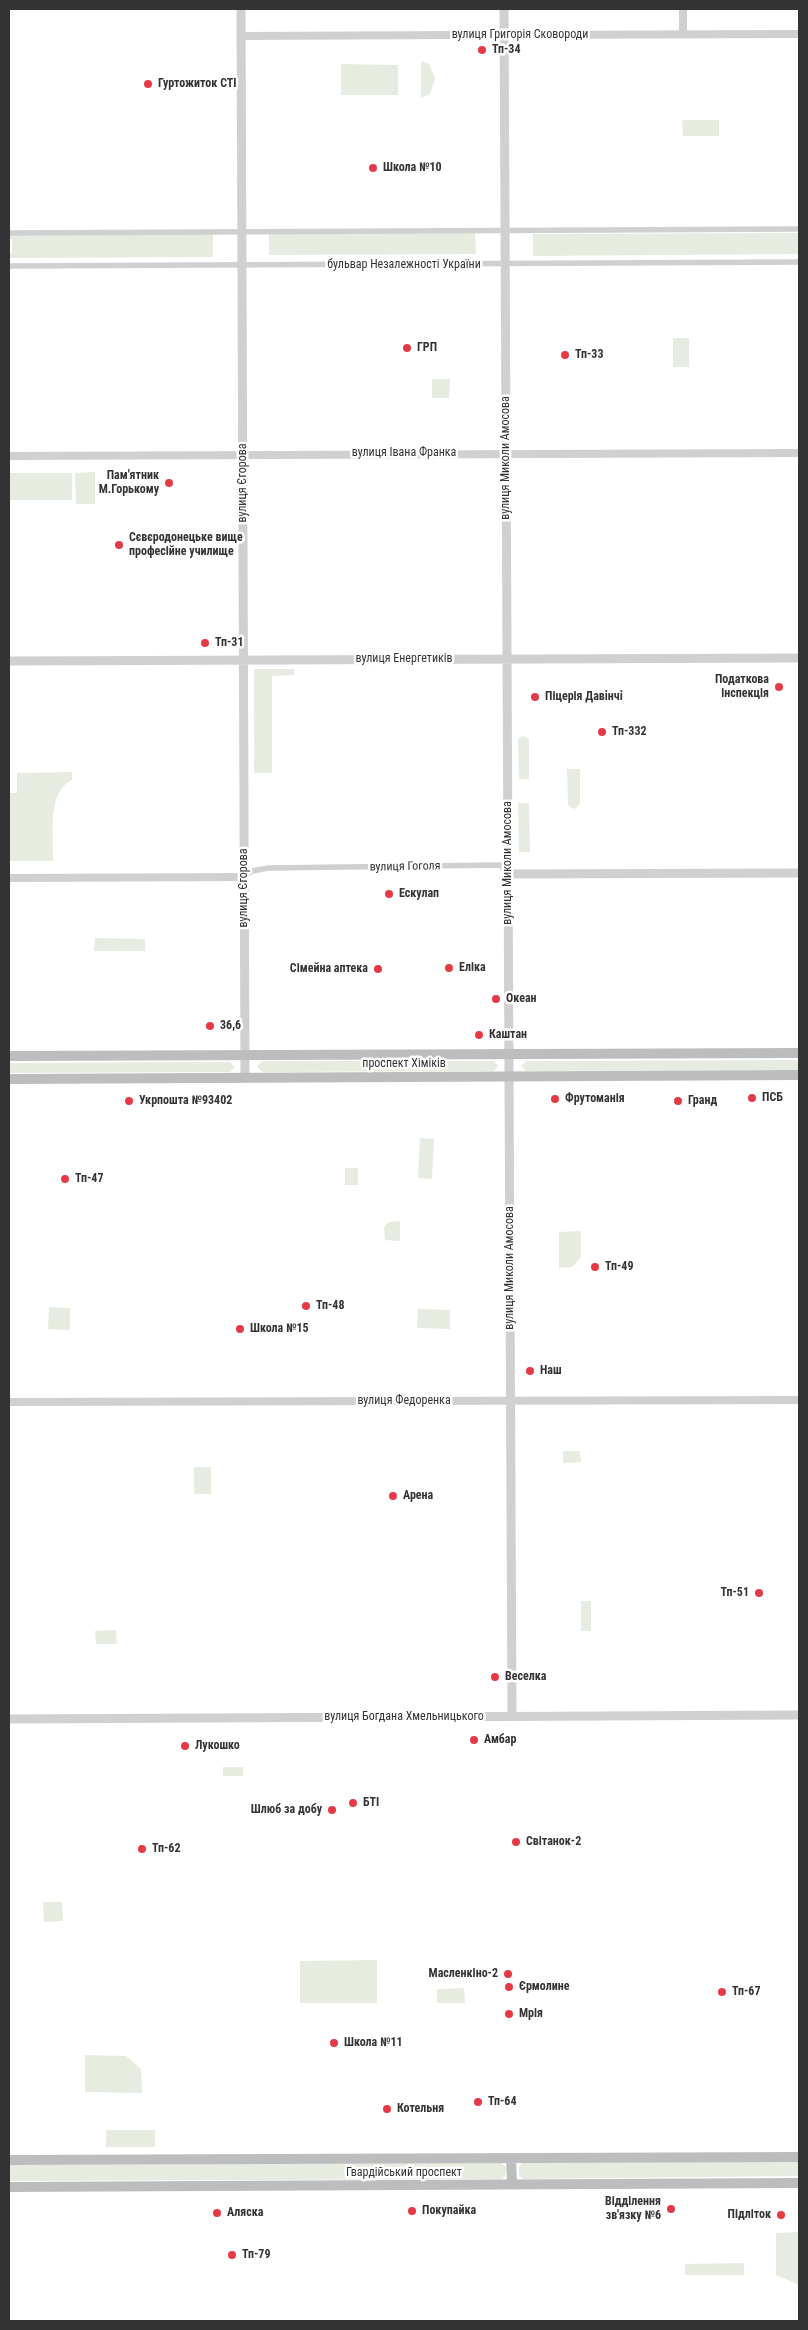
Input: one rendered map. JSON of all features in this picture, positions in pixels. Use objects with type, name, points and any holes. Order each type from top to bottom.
[{"type":"main road","name":"проспект Хіміків","points":[[9,1056],[799,1052]]},
{"type":"main road","name":"проспект Хіміків","points":[[9,1079],[799,1074]]},
{"type":"main road","name":"Гвардійський проспект","points":[[9,2160],[799,2157]]},
{"type":"main road","points":[[511,2158],[512,2184]]},
{"type":"main road","name":"Гвардійський проспект","points":[[9,2188],[799,2183]]},
{"type":"street","name":"вулиця Єгорова","points":[[241,9],[245,1077]]},
{"type":"street","name":"вулиця Миколи Амосова","points":[[504,9],[512,1716]]},
{"type":"street","points":[[683,9],[683,34]]},
{"type":"street","name":"вулиця Григорія Сковороди","points":[[241,36],[799,34]]},
{"type":"street","points":[[9,233],[799,228]]},
{"type":"street","name":"бульвар Незалежності України","points":[[9,266],[799,262]]},
{"type":"street","name":"вулиця Івана Франка","points":[[9,456],[799,453]]},
{"type":"street","name":"вулиця Енергетиків","points":[[9,661],[799,658]]},
{"type":"street","name":"вулиця Гоголя","points":[[9,878],[244,878],[252,871],[286,868],[500,866],[508,874],[799,873]]},
{"type":"street","name":"вулиця Федоренка","points":[[9,1402],[799,1400]]},
{"type":"street","name":"вулиця Богдана Хмельницького","points":[[9,1719],[799,1715]]},
{"type":"shaded area","points":[[421,61],[429,64],[435,78],[430,94],[421,98]]},
{"type":"shaded area","points":[[341,64],[398,65],[398,95],[341,95]]},
{"type":"shaded area","points":[[682,120],[719,120],[719,136],[683,136]]},
{"type":"shaded area","points":[[475,231],[476,254],[269,255],[269,233]]},
{"type":"shaded area","points":[[213,233],[213,257],[9,258],[9,253],[12,253],[12,239],[9,239],[9,234]]},
{"type":"shaded area","points":[[799,233],[799,254],[533,256],[533,234]]},
{"type":"shaded area","points":[[673,338],[689,338],[689,367],[673,367]]},
{"type":"shaded area","points":[[432,379],[450,379],[449,398],[432,398]]},
{"type":"shaded area","points":[[95,472],[95,504],[76,504],[75,473]]},
{"type":"shaded area","points":[[9,473],[72,473],[72,500],[9,500]]},
{"type":"shaded area","points":[[254,669],[294,669],[294,675],[272,676],[272,773],[254,773]]},
{"type":"shaded area","points":[[523,736],[529,739],[529,779],[519,779],[518,739]]},
{"type":"shaded area","points":[[567,769],[580,769],[580,803],[575,809],[568,804]]},
{"type":"shaded area","points":[[72,772],[72,780],[58,794],[55,805],[53,816],[53,861],[9,861],[9,793],[17,793],[17,773]]},
{"type":"shaded area","points":[[518,803],[529,803],[530,852],[519,852]]},
{"type":"shaded area","points":[[95,938],[145,939],[145,951],[94,951]]},
{"type":"shaded area","points":[[799,1060],[799,1070],[526,1071],[521,1066],[526,1061]]},
{"type":"shaded area","points":[[262,1061],[494,1061],[498,1066],[494,1071],[262,1072],[257,1066]]},
{"type":"shaded area","points":[[230,1062],[235,1067],[230,1072],[9,1073],[9,1063]]},
{"type":"shaded area","points":[[420,1138],[434,1139],[432,1179],[418,1178]]},
{"type":"shaded area","points":[[345,1168],[358,1168],[358,1185],[345,1185]]},
{"type":"shaded area","points":[[400,1221],[400,1241],[385,1240],[384,1227],[389,1222]]},
{"type":"shaded area","points":[[581,1231],[581,1257],[572,1267],[559,1268],[559,1232]]},
{"type":"shaded area","points":[[49,1307],[70,1308],[70,1330],[48,1329]]},
{"type":"shaded area","points":[[418,1309],[450,1310],[450,1329],[417,1328]]},
{"type":"shaded area","points":[[563,1451],[580,1451],[581,1462],[563,1463]]},
{"type":"shaded area","points":[[194,1467],[211,1467],[211,1494],[194,1494]]},
{"type":"shaded area","points":[[581,1601],[591,1601],[591,1631],[581,1631]]},
{"type":"shaded area","points":[[116,1630],[117,1644],[96,1644],[95,1631]]},
{"type":"shaded area","points":[[223,1767],[243,1767],[243,1776],[223,1776]]},
{"type":"shaded area","points":[[43,1902],[62,1902],[63,1921],[44,1922]]},
{"type":"shaded area","points":[[377,1960],[377,2003],[300,2003],[300,1961]]},
{"type":"shaded area","points":[[464,1988],[465,2003],[437,2003],[437,1989]]},
{"type":"shaded area","points":[[85,2055],[126,2056],[141,2069],[142,2093],[85,2092]]},
{"type":"shaded area","points":[[106,2130],[155,2130],[155,2147],[106,2147]]},
{"type":"shaded area","points":[[799,2161],[799,2176],[523,2179],[519,2176],[519,2167],[522,2163]]},
{"type":"shaded area","points":[[501,2163],[506,2167],[506,2175],[502,2179],[9,2181],[9,2165]]},
{"type":"shaded area","points":[[799,2232],[799,2285],[776,2275],[776,2233]]},
{"type":"shaded area","points":[[744,2263],[744,2275],[685,2275],[685,2264]]},
{"type":"place","name":"Тп-34","points":[[482,50]]},
{"type":"place","name":"Гуртожиток СТІ","points":[[148,84]]},
{"type":"place","name":"Школа №10","points":[[373,168]]},
{"type":"place","name":"ГРП","points":[[407,348]]},
{"type":"place","name":"Тп-33","points":[[565,355]]},
{"type":"place","name":"Пам'ятник М.Горькому","points":[[169,483]]},
{"type":"place","name":"Сєвєродонецьке вище професійне училище","points":[[119,545]]},
{"type":"place","name":"Тп-31","points":[[205,643]]},
{"type":"place","name":"Податкова інспекція","points":[[779,687]]},
{"type":"place","name":"Піцерія Давiнчi","points":[[535,697]]},
{"type":"place","name":"Тп-332","points":[[602,732]]},
{"type":"place","name":"Ескулап","points":[[389,894]]},
{"type":"place","name":"Еліка","points":[[449,968]]},
{"type":"place","name":"Сімейна аптека","points":[[378,969]]},
{"type":"place","name":"Океан","points":[[496,999]]},
{"type":"place","name":"36,6","points":[[210,1026]]},
{"type":"place","name":"Каштан","points":[[479,1035]]},
{"type":"place","name":"ПСБ","points":[[752,1098]]},
{"type":"place","name":"Фрутоманія","points":[[555,1099]]},
{"type":"place","name":"Укрпошта №93402","points":[[129,1101]]},
{"type":"place","name":"Гранд","points":[[678,1101]]},
{"type":"place","name":"Тп-47","points":[[65,1179]]},
{"type":"place","name":"Тп-49","points":[[595,1267]]},
{"type":"place","name":"Тп-48","points":[[306,1306]]},
{"type":"place","name":"Школа №15","points":[[240,1329]]},
{"type":"place","name":"Наш","points":[[530,1371]]},
{"type":"place","name":"Арена","points":[[393,1496]]},
{"type":"place","name":"Тп-51","points":[[759,1593]]},
{"type":"place","name":"Веселка","points":[[495,1677]]},
{"type":"place","name":"Амбар","points":[[474,1740]]},
{"type":"place","name":"Лукошко","points":[[185,1746]]},
{"type":"place","name":"БТІ","points":[[353,1803]]},
{"type":"place","name":"Шлюб за добу","points":[[332,1810]]},
{"type":"place","name":"Світанок-2","points":[[516,1842]]},
{"type":"place","name":"Тп-62","points":[[142,1849]]},
{"type":"place","name":"Масленкіно-2","points":[[508,1974]]},
{"type":"place","name":"Єрмолине","points":[[509,1987]]},
{"type":"place","name":"Тп-67","points":[[722,1992]]},
{"type":"place","name":"Мрія","points":[[509,2014]]},
{"type":"place","name":"Школа №11","points":[[334,2043]]},
{"type":"place","name":"Тп-64","points":[[478,2102]]},
{"type":"place","name":"Котельня","points":[[387,2109]]},
{"type":"place","name":"Відділення зв'язку №6","points":[[671,2209]]},
{"type":"place","name":"Покупайка","points":[[412,2211]]},
{"type":"place","name":"Аляска","points":[[217,2213]]},
{"type":"place","name":"Підліток","points":[[781,2215]]},
{"type":"place","name":"Тп-79","points":[[232,2255]]}]
